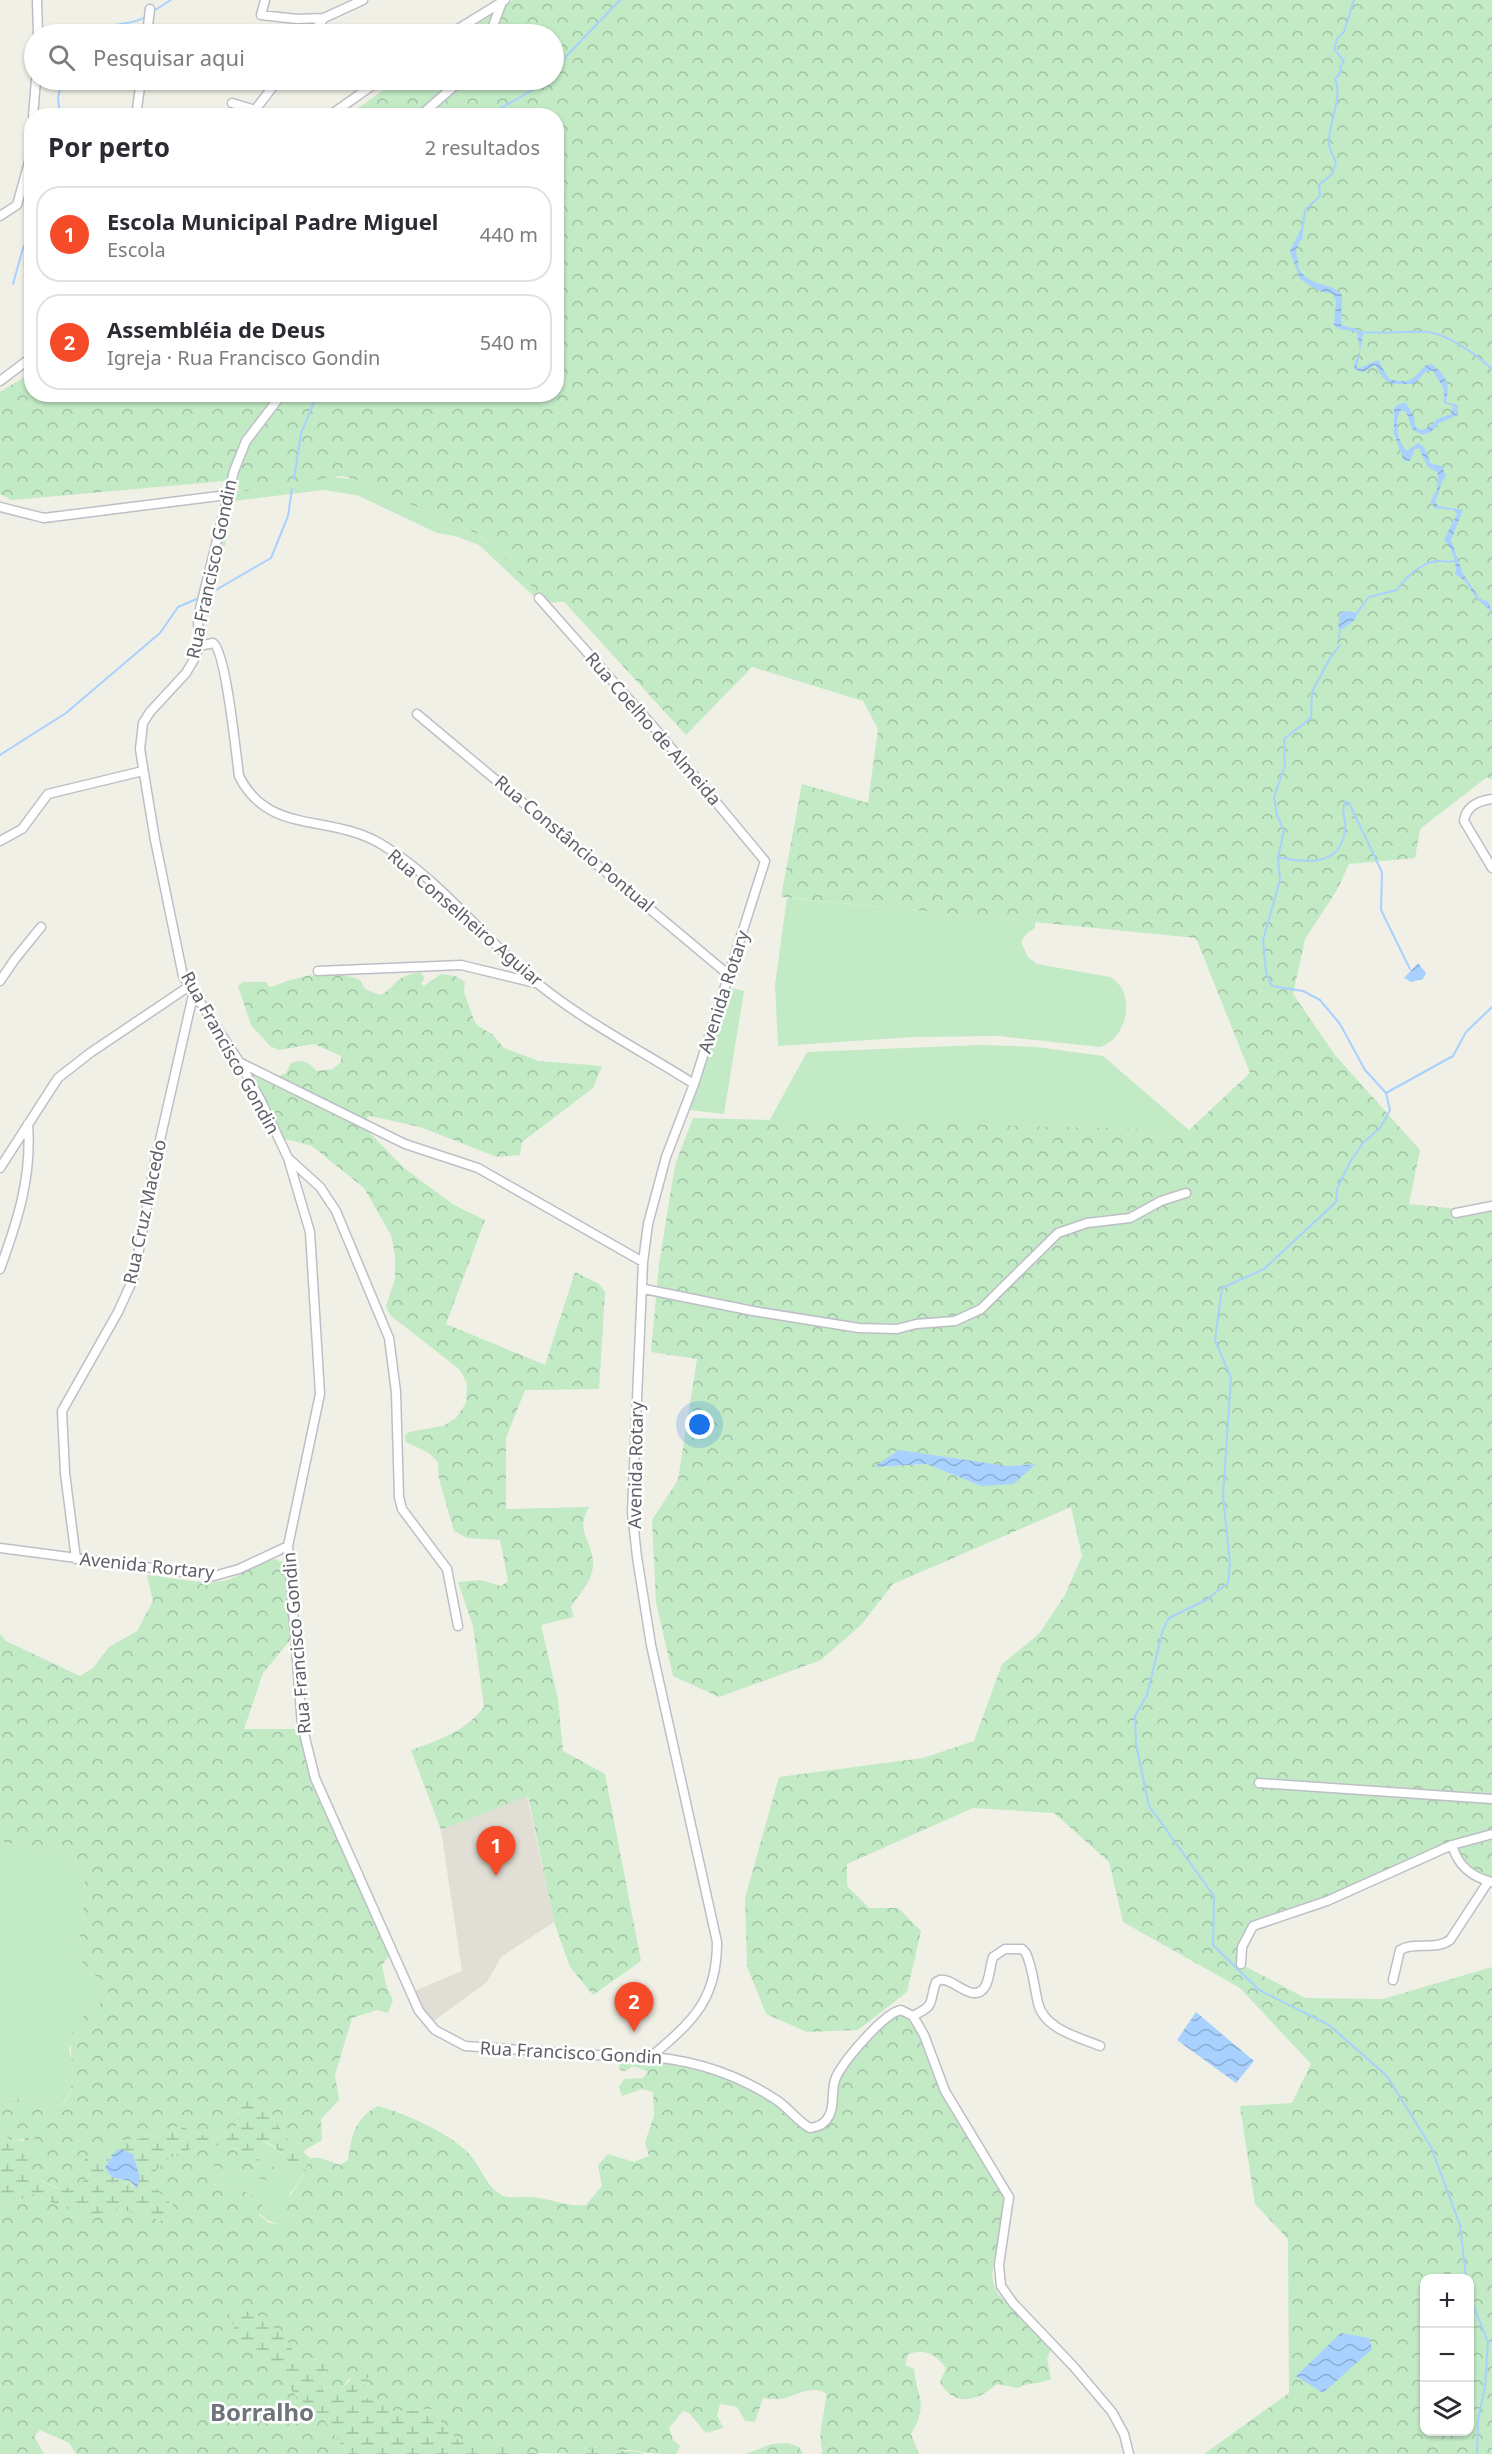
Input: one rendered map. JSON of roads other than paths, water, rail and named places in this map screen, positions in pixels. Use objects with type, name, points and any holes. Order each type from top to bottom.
[{"type":"street","points":[[38,0],[38,24]]},
{"type":"street","points":[[265,0],[261,15],[297,19],[324,18],[363,0]]},
{"type":"street","points":[[466,24],[503,1]]},
{"type":"street","points":[[494,24],[503,1]]},
{"type":"street","points":[[148,24],[150,12]]},
{"type":"street","points":[[320,24],[324,18]]},
{"type":"street","points":[[34,108],[35,90]]},
{"type":"street","points":[[137,108],[140,90]]},
{"type":"street","points":[[257,108],[270,90]]},
{"type":"street","points":[[340,108],[366,90]]},
{"type":"street","points":[[429,108],[450,90]]},
{"type":"street","points":[[232,103],[248,108]]},
{"type":"street","points":[[0,216],[17,205],[24,178]]},
{"type":"street","points":[[0,381],[24,363]]},
{"type":"street","name":"Rua Francisco Gondin","points":[[276,402],[246,441],[227,495],[198,617],[199,646],[186,673],[150,712],[144,723],[140,749],[181,967],[191,991],[240,1063],[288,1158],[310,1232],[321,1364],[318,1404],[288,1546],[302,1725],[309,1759],[329,1811],[415,2002],[426,2021],[454,2041],[478,2048],[626,2057],[653,2055],[718,2072],[768,2094],[787,2107],[805,2125],[816,2128],[822,2125],[831,2114],[835,2082],[846,2060],[890,2014],[901,2010],[913,2016]]},
{"type":"street","points":[[0,507],[27,516],[54,517],[227,495]]},
{"type":"street","name":"Rua Coelho de Almeida","points":[[539,598],[657,731],[765,861]]},
{"type":"street","name":"Rua Conselheiro Aguiar","points":[[199,646],[214,643],[220,652],[240,776],[254,800],[280,815],[339,827],[379,843],[468,916],[538,984],[694,1084]]},
{"type":"street","name":"Rua Constâncio Pontual","points":[[417,714],[730,976]]},
{"type":"street","points":[[0,841],[22,829],[48,794],[143,771]]},
{"type":"street","points":[[1492,798],[1475,804],[1467,811],[1464,821],[1492,868]]},
{"type":"street","name":"Avenida Rotary","points":[[653,2055],[695,2017],[706,1999],[715,1978],[717,1942],[651,1645],[632,1512],[644,1289],[643,1262],[657,1186],[730,976],[765,861]]},
{"type":"street","points":[[0,981],[41,927]]},
{"type":"street","points":[[318,971],[461,965],[538,984]]},
{"type":"street","points":[[0,1168],[57,1078],[90,1053],[191,991]]},
{"type":"street","name":"Rua Cruz Macedo","points":[[76,1559],[64,1473],[62,1411],[131,1285],[191,991]]},
{"type":"street","points":[[240,1063],[405,1144],[478,1168],[643,1262]]},
{"type":"street","points":[[0,1269],[23,1202],[29,1172],[28,1124]]},
{"type":"street","points":[[288,1158],[320,1188],[336,1211],[389,1338],[396,1392],[399,1497],[402,1509],[447,1569],[458,1626]]},
{"type":"street","points":[[644,1289],[753,1311],[859,1328],[897,1329],[916,1324],[955,1321],[981,1309],[1022,1272],[1044,1245],[1058,1233],[1087,1223],[1130,1218],[1161,1201],[1186,1193]]},
{"type":"street","points":[[1456,1213],[1492,1206]]},
{"type":"street","name":"Avenida Rortary","points":[[0,1548],[214,1576],[239,1569],[288,1546]]},
{"type":"street","points":[[1259,1784],[1492,1799]]},
{"type":"street","points":[[1241,1964],[1242,1947],[1253,1926],[1327,1901],[1452,1845],[1492,1833]]},
{"type":"street","points":[[1393,1980],[1400,1950],[1407,1946],[1441,1944],[1450,1940],[1490,1882],[1466,1871],[1455,1856],[1452,1845]]},
{"type":"street","points":[[1100,2046],[1070,2034],[1044,2017],[1038,2003],[1029,1959],[1022,1949],[1005,1949],[993,1957],[984,1988],[979,1992],[966,1992],[951,1981],[940,1980],[934,1987],[931,2006],[913,2016],[924,2036],[945,2091],[1009,2197],[999,2265],[1001,2286],[1013,2303],[1074,2367],[1112,2412],[1124,2434],[1129,2454]]},
{"type":"water","points":[[1301,229],[1303,238],[1296,253],[1300,270],[1310,280],[1333,288],[1342,295],[1341,325],[1357,329],[1363,334],[1357,369],[1378,360],[1389,379],[1407,381],[1426,365],[1432,364],[1446,381],[1448,390],[1446,402],[1458,405],[1458,415],[1439,423],[1431,432],[1423,435],[1413,430],[1406,412],[1401,410],[1397,420],[1398,432],[1401,443],[1407,451],[1418,443],[1424,447],[1431,464],[1442,466],[1446,476],[1435,502],[1438,506],[1463,510],[1451,540],[1463,574],[1481,600],[1488,601],[1492,612],[1477,599],[1465,581],[1455,574],[1456,565],[1453,555],[1444,540],[1457,514],[1453,510],[1434,508],[1431,500],[1437,490],[1438,473],[1427,466],[1419,448],[1415,449],[1410,461],[1404,461],[1394,434],[1394,408],[1399,404],[1406,403],[1414,416],[1415,427],[1422,430],[1431,426],[1437,419],[1451,414],[1453,406],[1444,403],[1444,389],[1433,371],[1425,372],[1415,384],[1392,384],[1383,378],[1375,365],[1364,372],[1355,370],[1354,365],[1360,351],[1357,332],[1339,329],[1334,325],[1336,301],[1333,294],[1319,291],[1300,279],[1290,251]]},
{"type":"water","points":[[1347,611],[1357,613],[1356,619],[1343,629],[1338,628],[1340,613]]},
{"type":"water","points":[[1418,963],[1426,973],[1423,979],[1411,982],[1404,978]]},
{"type":"water","points":[[899,1450],[1007,1466],[1036,1464],[1013,1484],[981,1486],[927,1464],[874,1467]]},
{"type":"water","points":[[1196,2012],[1254,2061],[1236,2083],[1177,2040]]},
{"type":"water","points":[[120,2149],[133,2154],[140,2177],[137,2189],[130,2181],[113,2177],[105,2167],[115,2152]]},
{"type":"water","points":[[1341,2333],[1369,2338],[1372,2349],[1323,2393],[1296,2376]]},
{"type":"waterway","points":[[152,12],[171,0]]},
{"type":"waterway","points":[[564,59],[620,0]]},
{"type":"waterway","points":[[1302,232],[1305,210],[1320,196],[1319,185],[1332,174],[1336,163],[1329,137],[1338,94],[1335,79],[1341,72],[1340,67],[1344,61],[1334,49],[1338,37],[1344,32],[1354,0]]},
{"type":"waterway","points":[[120,24],[145,17]]},
{"type":"waterway","points":[[59,108],[60,90]]},
{"type":"waterway","points":[[501,108],[532,90]]},
{"type":"waterway","points":[[13,284],[24,246]]},
{"type":"waterway","points":[[1359,332],[1436,334],[1462,346],[1492,369]]},
{"type":"waterway","points":[[294,479],[301,434],[314,402]]},
{"type":"waterway","points":[[209,594],[271,558],[288,516],[292,489]]},
{"type":"waterway","points":[[1356,614],[1369,597],[1397,590],[1410,575],[1422,566],[1435,561],[1455,561]]},
{"type":"waterway","points":[[0,755],[66,713],[160,633],[178,607],[199,598]]},
{"type":"waterway","points":[[1339,638],[1340,627]]},
{"type":"waterway","points":[[1340,645],[1330,658],[1312,692],[1311,718],[1284,739],[1285,765],[1274,797],[1277,815],[1284,831],[1278,857],[1280,880],[1263,940],[1266,972],[1272,986],[1303,991],[1320,1000],[1340,1024],[1365,1070],[1386,1093],[1390,1110],[1380,1128],[1363,1143],[1350,1162],[1337,1189],[1336,1202],[1264,1269],[1222,1288],[1215,1340],[1231,1378],[1223,1496],[1230,1564],[1228,1583],[1206,1600],[1169,1618],[1163,1629],[1147,1695],[1135,1716],[1136,1744],[1149,1806],[1214,1896],[1213,1945],[1259,1990],[1329,2025],[1387,2076],[1431,2147],[1460,2225],[1466,2274]]},
{"type":"waterway","points":[[1278,857],[1299,861],[1320,860],[1337,851],[1342,842],[1345,826],[1343,812],[1345,802],[1349,803],[1382,872],[1381,910],[1410,969]]},
{"type":"waterway","points":[[1386,1093],[1453,1056],[1466,1032],[1492,1007]]},
{"type":"waterway","points":[[1474,2307],[1488,2342],[1485,2386],[1478,2420],[1477,2454]]},
{"type":"place","name":"Escola Municipal Padre Miguel","points":[[496,1876]]},
{"type":"place","name":"Assembléia de Deus","points":[[634,2032]]},
{"type":"district","name":"Borralho","points":[[262,2413]]}]
